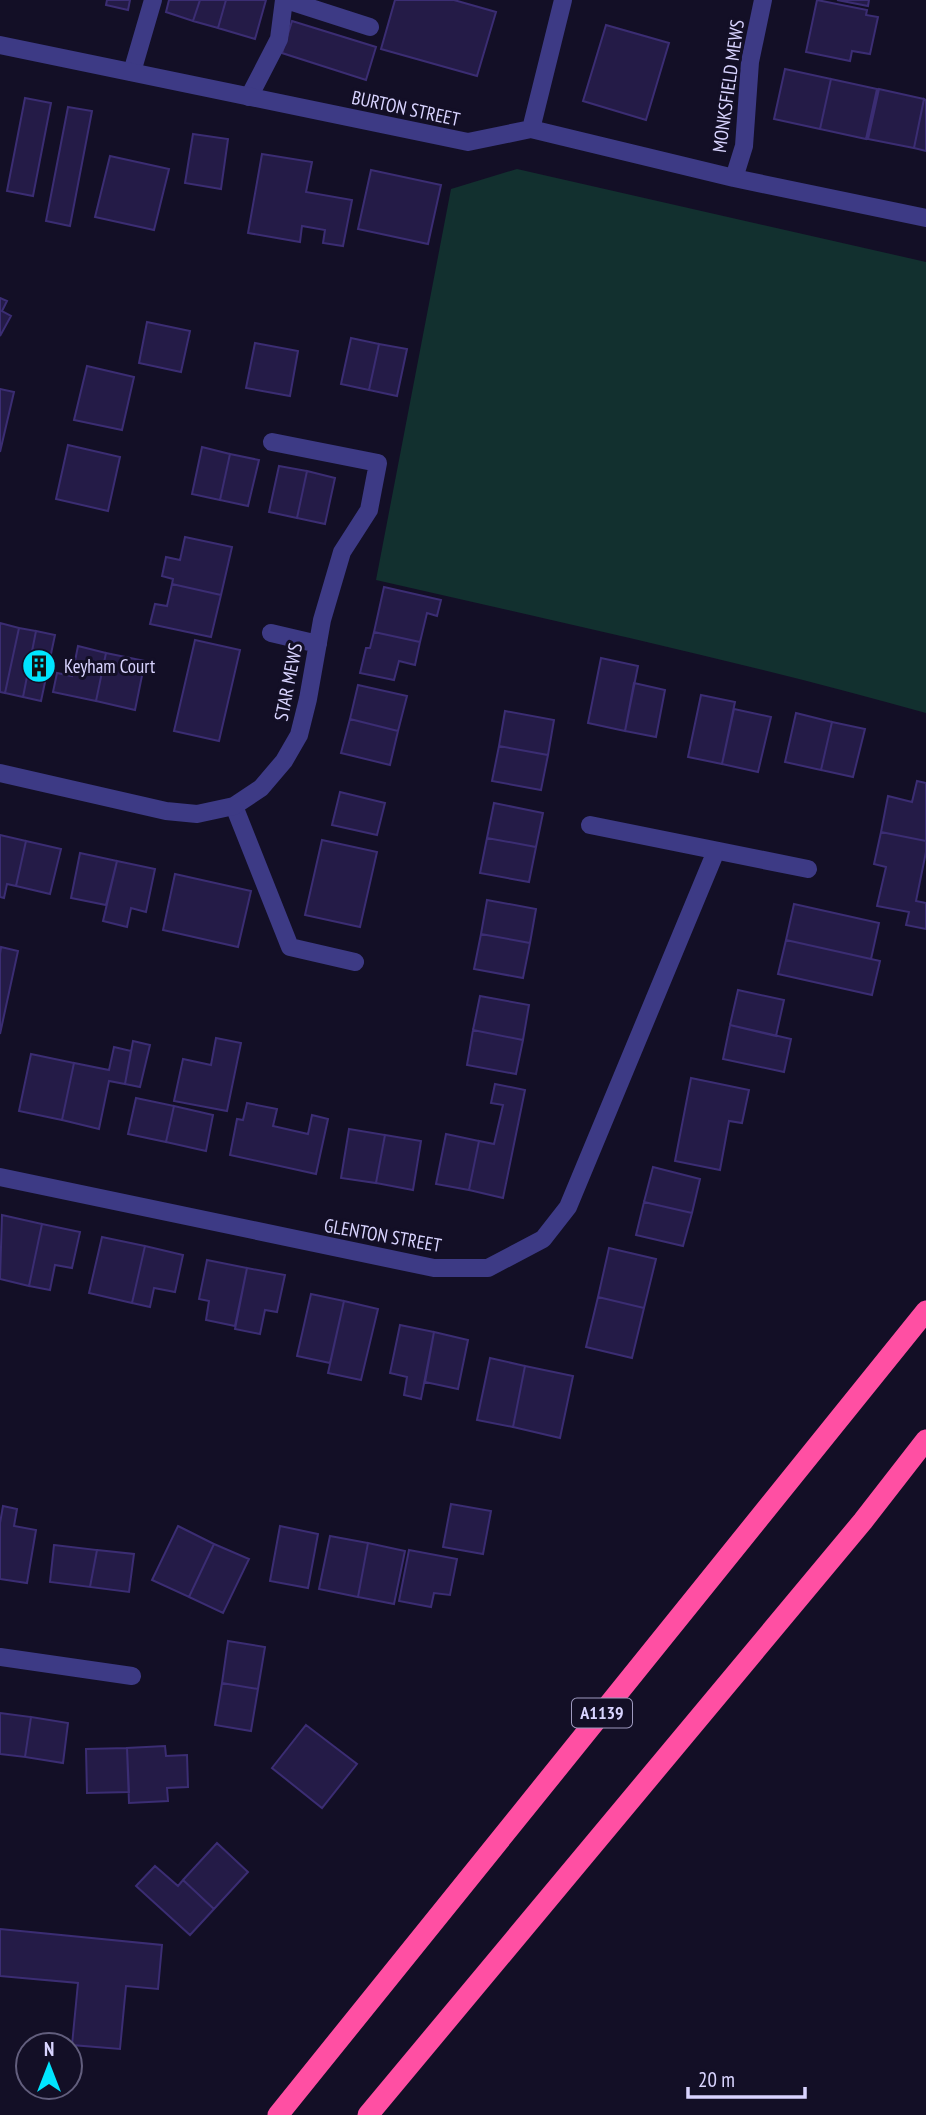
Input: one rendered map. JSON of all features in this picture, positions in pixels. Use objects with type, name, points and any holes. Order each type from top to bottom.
[{"type":"highway","name":"A1139","points":[[278,2115],[926,1311]]},
{"type":"highway","points":[[368,2115],[863,1521],[926,1440]]},
{"type":"highway","points":[[863,1521],[926,1456]]},
{"type":"street","points":[[132,72],[152,0]]},
{"type":"street","points":[[249,97],[279,39],[285,0],[370,27]]},
{"type":"street","points":[[531,129],[563,0]]},
{"type":"street","name":"MONKSFIELD MEWS","points":[[734,178],[744,146],[750,62],[763,0]]},
{"type":"street","name":"BURTON STREET","points":[[0,44],[467,142],[531,129],[734,178],[926,218]]},
{"type":"street","name":"STAR MEWS","points":[[0,773],[166,811],[197,814],[234,806],[261,788],[284,761],[299,735],[322,620],[342,552],[369,510],[378,463],[272,442]]},
{"type":"street","points":[[271,634],[318,644]]},
{"type":"street","points":[[234,806],[290,947],[355,962]]},
{"type":"street","points":[[590,825],[808,869]]},
{"type":"street","name":"GLENTON STREET","points":[[0,1177],[434,1268],[488,1268],[542,1239],[568,1207],[716,851]]},
{"type":"street","points":[[0,1657],[132,1675]]},
{"type":"green space","points":[[517,169],[926,262],[926,713],[721,660],[376,580],[451,189]]},
{"type":"building","points":[[107,0],[130,0],[128,10],[106,5]]},
{"type":"building","points":[[169,0],[200,0],[193,21],[166,12]]},
{"type":"building","points":[[200,0],[226,0],[218,28],[193,21]]},
{"type":"building","points":[[226,0],[266,0],[255,39],[218,28]]},
{"type":"building","points":[[395,0],[454,0],[496,12],[477,76],[381,49]]},
{"type":"building","points":[[817,0],[867,10],[866,15],[878,17],[870,54],[852,51],[850,61],[806,52]]},
{"type":"building","points":[[837,0],[869,0],[868,6]]},
{"type":"building","points":[[292,21],[376,47],[366,80],[282,53]]},
{"type":"building","points":[[606,25],[669,43],[646,120],[583,101]]},
{"type":"building","points":[[785,69],[831,79],[820,129],[774,119]]},
{"type":"building","points":[[831,79],[877,89],[866,139],[820,129]]},
{"type":"building","points":[[879,89],[924,99],[914,148],[868,139]]},
{"type":"building","points":[[25,98],[51,103],[33,196],[7,191]]},
{"type":"building","points":[[924,99],[926,100],[926,151],[914,148]]},
{"type":"building","points":[[68,107],[92,111],[70,226],[46,221]]},
{"type":"building","points":[[193,134],[228,139],[221,189],[185,183]]},
{"type":"building","points":[[262,154],[312,162],[306,192],[352,200],[343,246],[323,243],[325,230],[302,226],[300,242],[248,233]]},
{"type":"building","points":[[110,156],[169,169],[154,230],[95,217]]},
{"type":"building","points":[[371,170],[441,185],[428,244],[358,229]]},
{"type":"building","points":[[0,298],[7,301],[2,311],[11,316],[0,336]]},
{"type":"building","points":[[147,322],[190,331],[181,372],[139,363]]},
{"type":"building","points":[[351,338],[379,344],[369,390],[341,384]]},
{"type":"building","points":[[255,343],[298,351],[290,396],[246,388]]},
{"type":"building","points":[[379,344],[407,349],[397,396],[369,390]]},
{"type":"building","points":[[87,366],[134,377],[122,430],[74,420]]},
{"type":"building","points":[[0,389],[14,392],[0,452]]},
{"type":"building","points":[[68,445],[120,457],[108,511],[56,499]]},
{"type":"building","points":[[202,447],[230,454],[220,500],[192,494]]},
{"type":"building","points":[[230,454],[259,460],[248,506],[220,500]]},
{"type":"building","points":[[279,466],[307,471],[297,518],[269,512]]},
{"type":"building","points":[[307,471],[335,478],[325,524],[297,518]]},
{"type":"building","points":[[185,537],[232,547],[221,595],[172,584],[173,579],[162,576],[166,557],[180,560]]},
{"type":"building","points":[[172,584],[221,595],[211,637],[150,624],[155,604],[167,606]]},
{"type":"building","points":[[384,587],[441,600],[437,616],[427,613],[420,642],[374,632]]},
{"type":"building","name":"Keyham Court","points":[[0,623],[19,628],[5,693],[0,692]]},
{"type":"building","name":"Keyham Court","points":[[19,628],[36,631],[23,697],[5,693]]},
{"type":"building","name":"Keyham Court","points":[[36,631],[55,635],[41,701],[23,697]]},
{"type":"building","points":[[374,632],[420,642],[415,665],[399,661],[394,680],[360,673],[366,648],[370,648]]},
{"type":"building","points":[[195,640],[240,650],[219,741],[174,731]]},
{"type":"building","points":[[78,646],[106,653],[96,701],[53,692],[57,673],[72,676]]},
{"type":"building","points":[[106,653],[145,661],[135,710],[96,701]]},
{"type":"building","points":[[601,658],[638,666],[625,731],[588,723]]},
{"type":"building","points":[[634,683],[665,690],[656,737],[625,731]]},
{"type":"building","points":[[358,685],[407,696],[398,731],[350,719]]},
{"type":"building","points":[[701,695],[735,702],[722,764],[688,757]]},
{"type":"building","points":[[734,709],[771,717],[758,772],[722,764]]},
{"type":"building","points":[[505,711],[554,720],[548,755],[499,746]]},
{"type":"building","points":[[796,713],[832,722],[821,770],[785,762]]},
{"type":"building","points":[[350,719],[398,731],[390,765],[341,753]]},
{"type":"building","points":[[832,722],[865,729],[853,777],[821,770]]},
{"type":"building","points":[[499,746],[548,755],[541,790],[492,781]]},
{"type":"building","points":[[917,781],[926,783],[926,841],[881,832],[888,796],[912,802]]},
{"type":"building","points":[[340,792],[385,803],[377,835],[332,825]]},
{"type":"building","points":[[494,803],[543,813],[536,847],[487,838]]},
{"type":"building","points":[[881,832],[926,841],[916,901],[926,903],[926,929],[906,925],[909,912],[877,906],[886,867],[874,864]]},
{"type":"building","points":[[0,835],[26,841],[16,886],[7,884],[4,898],[0,897]]},
{"type":"building","points":[[487,838],[536,847],[529,882],[480,873]]},
{"type":"building","points":[[322,840],[377,852],[360,927],[305,915]]},
{"type":"building","points":[[26,841],[61,849],[50,894],[16,886]]},
{"type":"building","points":[[80,853],[117,861],[106,905],[71,898]]},
{"type":"building","points":[[117,861],[155,869],[146,912],[131,908],[127,927],[103,921]]},
{"type":"building","points":[[175,874],[251,891],[238,947],[163,930]]},
{"type":"building","points":[[487,900],[536,909],[530,943],[481,934]]},
{"type":"building","points":[[794,904],[879,923],[871,959],[786,940]]},
{"type":"building","points":[[481,934],[530,943],[523,978],[474,969]]},
{"type":"building","points":[[786,940],[880,961],[872,995],[778,974]]},
{"type":"building","points":[[1,947],[18,951],[0,1034],[0,954]]},
{"type":"building","points":[[738,990],[784,1000],[776,1036],[730,1025]]},
{"type":"building","points":[[480,996],[529,1005],[523,1040],[473,1030]]},
{"type":"building","points":[[730,1025],[791,1039],[784,1072],[723,1059]]},
{"type":"building","points":[[473,1030],[523,1040],[516,1074],[467,1065]]},
{"type":"building","points":[[216,1038],[241,1043],[227,1111],[174,1101],[183,1059],[211,1065]]},
{"type":"building","points":[[133,1041],[150,1045],[140,1087],[125,1084]]},
{"type":"building","points":[[114,1047],[131,1051],[125,1084],[109,1081],[99,1129],[62,1120],[74,1063],[109,1070]]},
{"type":"building","points":[[31,1054],[74,1063],[62,1120],[19,1111]]},
{"type":"building","points":[[691,1078],[749,1090],[742,1123],[729,1121],[720,1170],[675,1161]]},
{"type":"building","points":[[495,1084],[525,1090],[503,1198],[469,1190],[479,1141],[494,1144],[503,1105],[491,1103]]},
{"type":"building","points":[[136,1098],[174,1106],[166,1142],[128,1134]]},
{"type":"building","points":[[247,1103],[277,1109],[273,1126],[308,1134],[312,1115],[328,1119],[316,1174],[230,1155],[237,1119],[243,1120]]},
{"type":"building","points":[[174,1106],[213,1115],[206,1151],[166,1142]]},
{"type":"building","points":[[349,1129],[385,1135],[376,1183],[341,1178]]},
{"type":"building","points":[[446,1134],[479,1141],[469,1190],[436,1184]]},
{"type":"building","points":[[385,1135],[421,1141],[413,1190],[376,1183]]},
{"type":"building","points":[[653,1167],[700,1179],[692,1213],[644,1202]]},
{"type":"building","points":[[644,1202],[692,1213],[683,1246],[636,1235]]},
{"type":"building","points":[[2,1215],[42,1224],[29,1286],[0,1279]]},
{"type":"building","points":[[42,1224],[80,1232],[72,1268],[55,1265],[50,1290],[29,1286]]},
{"type":"building","points":[[102,1237],[145,1246],[132,1303],[89,1293]]},
{"type":"building","points":[[145,1246],[183,1255],[175,1292],[154,1288],[150,1307],[132,1303]]},
{"type":"building","points":[[609,1248],[656,1259],[644,1308],[598,1297]]},
{"type":"building","points":[[207,1260],[247,1268],[235,1326],[206,1320],[209,1301],[199,1299]]},
{"type":"building","points":[[247,1268],[285,1275],[277,1312],[265,1310],[260,1334],[235,1329]]},
{"type":"building","points":[[311,1294],[344,1301],[330,1363],[297,1356]]},
{"type":"building","points":[[598,1297],[644,1308],[632,1358],[586,1347]]},
{"type":"building","points":[[344,1301],[378,1309],[361,1380],[328,1373]]},
{"type":"building","points":[[400,1325],[434,1332],[421,1399],[404,1395],[407,1377],[390,1373]]},
{"type":"building","points":[[434,1332],[468,1340],[458,1389],[425,1382]]},
{"type":"building","points":[[490,1358],[525,1366],[513,1427],[477,1420]]},
{"type":"building","points":[[525,1366],[573,1376],[560,1438],[513,1427]]},
{"type":"building","points":[[451,1504],[491,1511],[483,1554],[443,1547]]},
{"type":"building","points":[[3,1506],[17,1509],[14,1526],[36,1530],[27,1583],[0,1579],[0,1523]]},
{"type":"building","points":[[178,1526],[214,1544],[189,1597],[152,1580]]},
{"type":"building","points":[[280,1526],[318,1534],[308,1588],[270,1581]]},
{"type":"building","points":[[330,1536],[368,1543],[358,1597],[319,1589]]},
{"type":"building","points":[[368,1543],[405,1551],[394,1604],[358,1597]]},
{"type":"building","points":[[214,1544],[249,1559],[223,1613],[189,1597]]},
{"type":"building","points":[[54,1545],[97,1550],[90,1587],[50,1582]]},
{"type":"building","points":[[97,1550],[134,1554],[129,1592],[90,1587]]},
{"type":"building","points":[[409,1550],[457,1559],[450,1595],[434,1593],[431,1607],[399,1601]]},
{"type":"building","points":[[228,1641],[265,1647],[258,1689],[222,1683]]},
{"type":"building","points":[[222,1683],[258,1689],[251,1731],[215,1725]]},
{"type":"building","points":[[0,1713],[31,1717],[25,1757],[0,1754]]},
{"type":"building","points":[[31,1717],[68,1723],[63,1763],[25,1757]]},
{"type":"building","points":[[306,1725],[357,1764],[322,1808],[272,1768]]},
{"type":"building","points":[[165,1746],[166,1756],[187,1755],[188,1787],[167,1788],[168,1801],[129,1803],[127,1748]]},
{"type":"building","points":[[127,1748],[129,1792],[87,1793],[86,1749]]},
{"type":"building","points":[[217,1843],[248,1872],[214,1909],[183,1880]]},
{"type":"building","points":[[155,1866],[178,1886],[183,1880],[214,1909],[190,1935],[136,1886]]},
{"type":"building","points":[[0,1929],[162,1945],[158,1989],[126,1986],[120,2049],[84,2046],[84,2031],[73,2031],[78,1983],[0,1976]]},
{"type":"place","name":"Keyham Court","points":[[39,666]]}]
